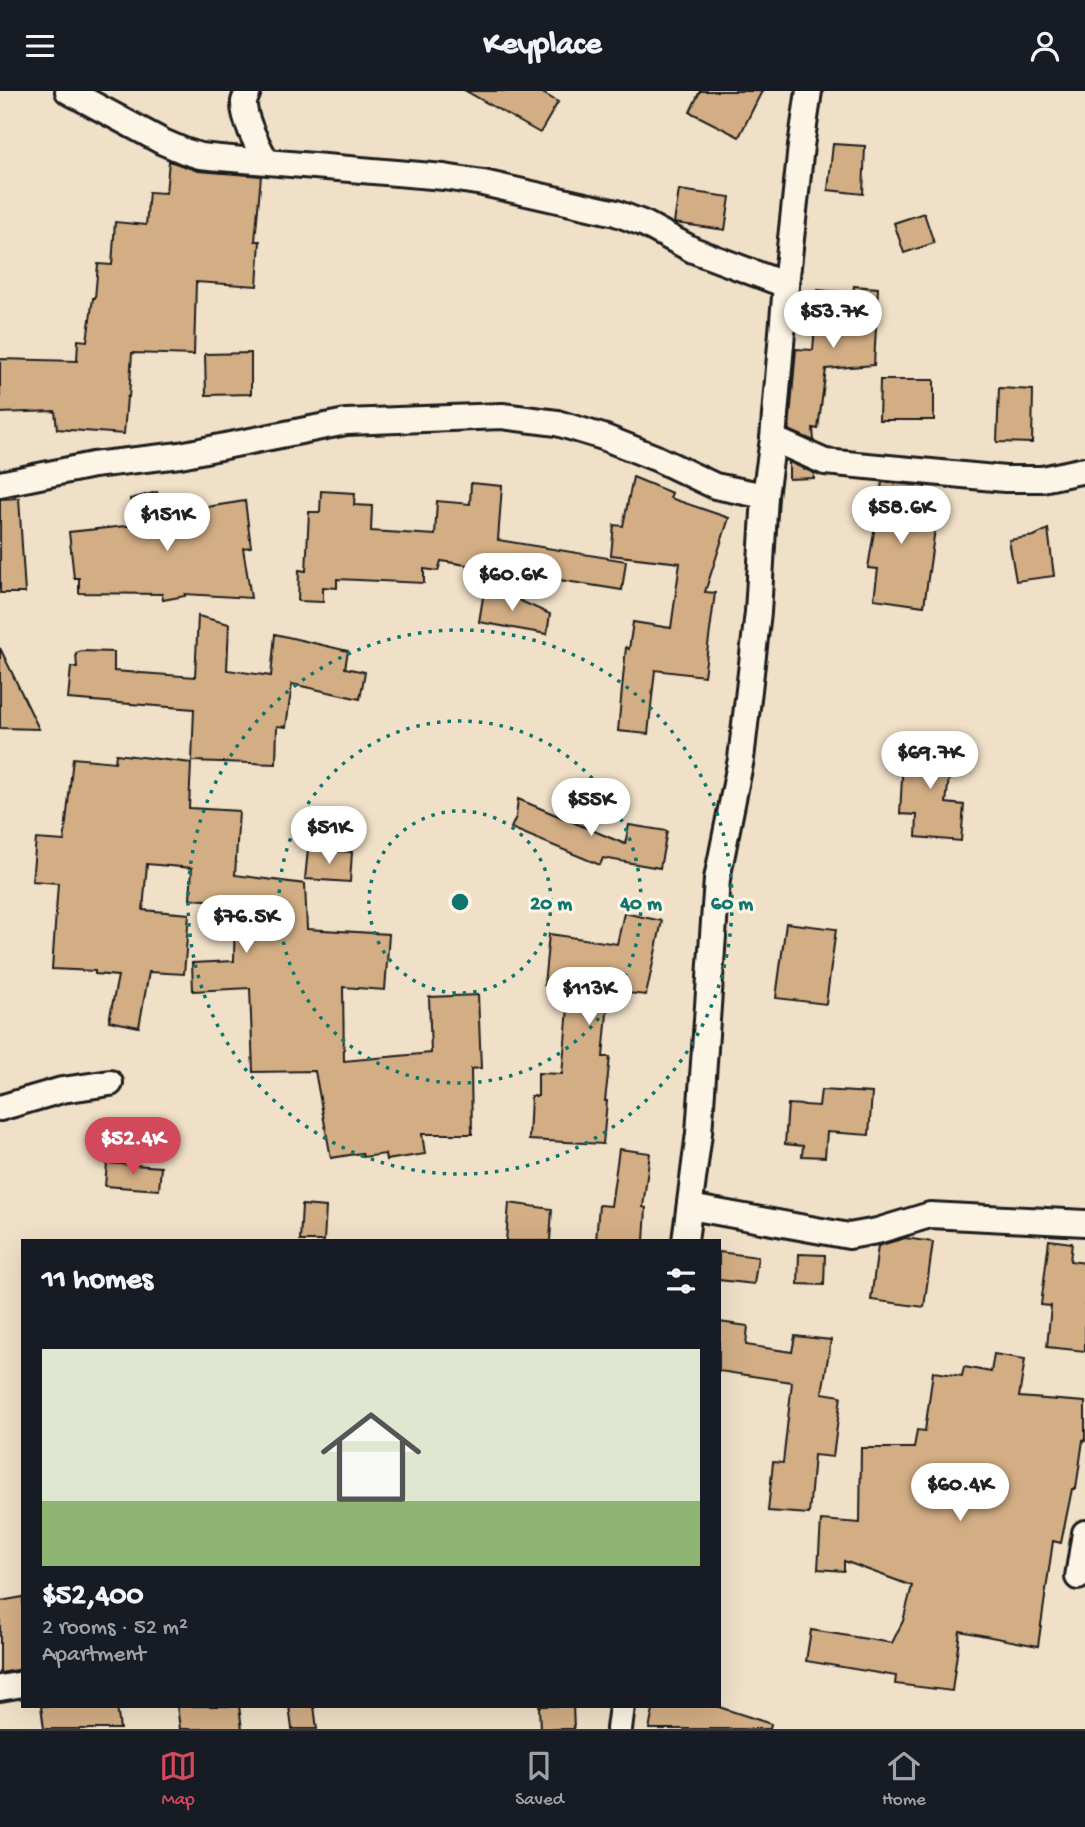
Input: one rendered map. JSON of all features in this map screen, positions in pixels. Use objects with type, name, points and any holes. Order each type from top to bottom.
[{"type":"street","points":[[68,91],[163,142],[200,156],[444,177],[483,183],[616,213],[645,224],[692,250],[786,285]]},
{"type":"street","points":[[248,91],[244,102],[248,120],[266,161]]},
{"type":"street","points":[[685,1239],[699,1133],[717,879],[741,759],[758,611],[765,496],[786,285],[809,91]]},
{"type":"street","points":[[0,484],[93,465],[180,455],[346,422],[502,416],[557,423],[603,437],[656,458],[715,486],[765,496]]},
{"type":"street","points":[[772,439],[825,462],[1005,479],[1042,479],[1085,470]]},
{"type":"street","points":[[0,1108],[62,1090],[110,1083]]},
{"type":"street","points":[[690,1207],[849,1235],[877,1231],[930,1215],[1085,1223]]},
{"type":"street","points":[[1078,1577],[1085,1533]]},
{"type":"street","points":[[0,1688],[21,1684]]},
{"type":"street","points":[[619,1729],[622,1708]]},
{"type":"building","points":[[466,91],[539,91],[558,102],[540,133]]},
{"type":"building","points":[[700,91],[762,91],[739,137],[690,112]]},
{"type":"building","points":[[833,144],[865,146],[863,194],[828,190]]},
{"type":"building","points":[[169,161],[198,171],[261,176],[255,241],[260,241],[257,286],[196,282],[194,355],[132,353],[124,434],[57,429],[55,411],[0,413],[0,359],[77,361],[78,340],[87,341],[98,264],[112,265],[115,222],[146,225],[149,192],[166,193]]},
{"type":"building","points":[[679,190],[730,197],[725,230],[674,223]]},
{"type":"building","points":[[924,213],[934,243],[904,253],[894,223]]},
{"type":"building","points":[[854,286],[878,288],[874,365],[826,369],[818,429],[813,428],[814,441],[789,430],[796,349],[813,350],[818,290],[853,293]]},
{"type":"building","points":[[251,353],[251,394],[206,395],[205,354]]},
{"type":"building","points":[[880,380],[934,380],[934,420],[879,420]]},
{"type":"building","points":[[999,388],[1033,390],[1032,443],[997,442]]},
{"type":"building","points":[[789,462],[814,473],[814,478],[789,479]]},
{"type":"building","points":[[633,477],[672,493],[670,498],[729,518],[705,592],[715,593],[704,676],[655,670],[648,734],[618,731],[626,647],[629,649],[633,622],[671,628],[680,563],[611,555],[614,525],[623,526]]},
{"type":"building","points":[[882,482],[925,486],[919,526],[935,529],[924,606],[874,599],[878,569],[868,568]]},
{"type":"building","points":[[471,483],[502,486],[498,540],[626,561],[622,590],[441,561],[438,571],[424,569],[424,583],[337,579],[337,588],[323,587],[323,602],[298,601],[299,570],[306,571],[309,512],[320,512],[321,491],[355,493],[354,505],[372,506],[371,531],[435,535],[437,501],[470,504]]},
{"type":"building","points":[[157,492],[162,514],[245,501],[251,547],[243,548],[251,598],[185,594],[163,600],[162,594],[79,593],[79,578],[74,578],[69,532],[135,525],[130,499]]},
{"type":"building","points":[[19,498],[25,593],[0,593],[0,499]]},
{"type":"building","points":[[1048,529],[1054,576],[1016,581],[1009,540],[1034,536]]},
{"type":"building","points":[[485,585],[550,614],[547,634],[479,622]]},
{"type":"building","points":[[198,616],[229,624],[227,670],[271,676],[275,634],[348,651],[345,668],[365,672],[360,699],[292,684],[286,727],[277,726],[276,764],[192,761],[194,709],[68,699],[71,667],[77,668],[76,653],[82,651],[114,652],[114,671],[195,677]]},
{"type":"building","points":[[0,648],[39,729],[0,728]]},
{"type":"building","points":[[947,741],[949,777],[946,803],[964,805],[961,841],[916,837],[917,815],[900,814],[904,742]]},
{"type":"building","points":[[116,754],[191,763],[189,808],[239,811],[235,875],[305,884],[307,929],[389,934],[385,990],[343,987],[344,1061],[431,1053],[429,997],[478,995],[481,1068],[471,1069],[472,1134],[422,1134],[425,1154],[386,1160],[385,1154],[363,1157],[362,1153],[331,1158],[315,1071],[253,1072],[250,988],[193,991],[192,963],[234,961],[235,902],[190,899],[192,868],[147,864],[143,910],[189,914],[184,974],[149,972],[139,1027],[109,1021],[118,976],[95,974],[95,971],[52,969],[58,883],[32,881],[36,839],[64,841],[73,758],[115,762]]},
{"type":"building","points":[[518,799],[625,844],[629,825],[667,831],[660,868],[603,858],[600,865],[511,828],[516,817]]},
{"type":"building","points":[[308,849],[352,852],[350,882],[305,879]]},
{"type":"building","points":[[624,913],[662,921],[646,995],[609,991],[603,1057],[610,1057],[603,1144],[529,1140],[531,1096],[538,1096],[538,1073],[562,1074],[570,987],[544,985],[549,934],[617,944]]},
{"type":"building","points":[[786,923],[836,929],[826,1004],[776,998]]},
{"type":"building","points":[[821,1090],[872,1093],[869,1135],[827,1132],[825,1157],[802,1156],[803,1146],[785,1144],[788,1104],[819,1106]]},
{"type":"building","points":[[619,1149],[650,1153],[643,1207],[646,1208],[644,1239],[596,1239],[599,1205],[611,1206]]},
{"type":"building","points":[[107,1163],[161,1167],[159,1190],[105,1186]]},
{"type":"building","points":[[509,1203],[552,1209],[550,1239],[506,1239]]},
{"type":"building","points":[[302,1205],[326,1207],[324,1239],[300,1239]]},
{"type":"building","points":[[905,1238],[933,1242],[924,1307],[871,1300],[878,1246]]},
{"type":"building","points":[[1049,1240],[1072,1243],[1070,1261],[1085,1263],[1085,1351],[1047,1347],[1051,1306],[1041,1305]]},
{"type":"building","points":[[721,1252],[758,1257],[754,1284],[721,1280]]},
{"type":"building","points":[[799,1254],[825,1255],[824,1285],[798,1284]]},
{"type":"building","points":[[721,1322],[748,1326],[746,1345],[792,1352],[795,1336],[831,1340],[822,1393],[841,1396],[833,1457],[814,1455],[809,1514],[768,1511],[773,1462],[783,1463],[792,1382],[721,1371]]},
{"type":"building","points":[[994,1354],[1025,1359],[1019,1397],[1085,1402],[1085,1441],[1083,1440],[1076,1489],[1072,1489],[1061,1543],[1053,1541],[1038,1646],[960,1631],[952,1691],[895,1684],[896,1676],[806,1661],[811,1630],[892,1643],[903,1621],[912,1586],[844,1561],[844,1571],[818,1569],[821,1520],[860,1523],[861,1448],[914,1448],[917,1430],[925,1431],[933,1372],[962,1376],[964,1367],[991,1372]]},
{"type":"building","points":[[21,1597],[21,1669],[0,1673],[0,1601]]},
{"type":"building","points":[[41,1708],[117,1708],[120,1729],[44,1729]]},
{"type":"building","points":[[177,1708],[239,1708],[242,1729],[180,1729]]},
{"type":"building","points":[[289,1708],[314,1708],[317,1729],[292,1729]]},
{"type":"building","points":[[539,1708],[573,1708],[574,1729],[540,1729]]},
{"type":"building","points":[[654,1708],[721,1708],[771,1724],[770,1729],[649,1729]]}]
